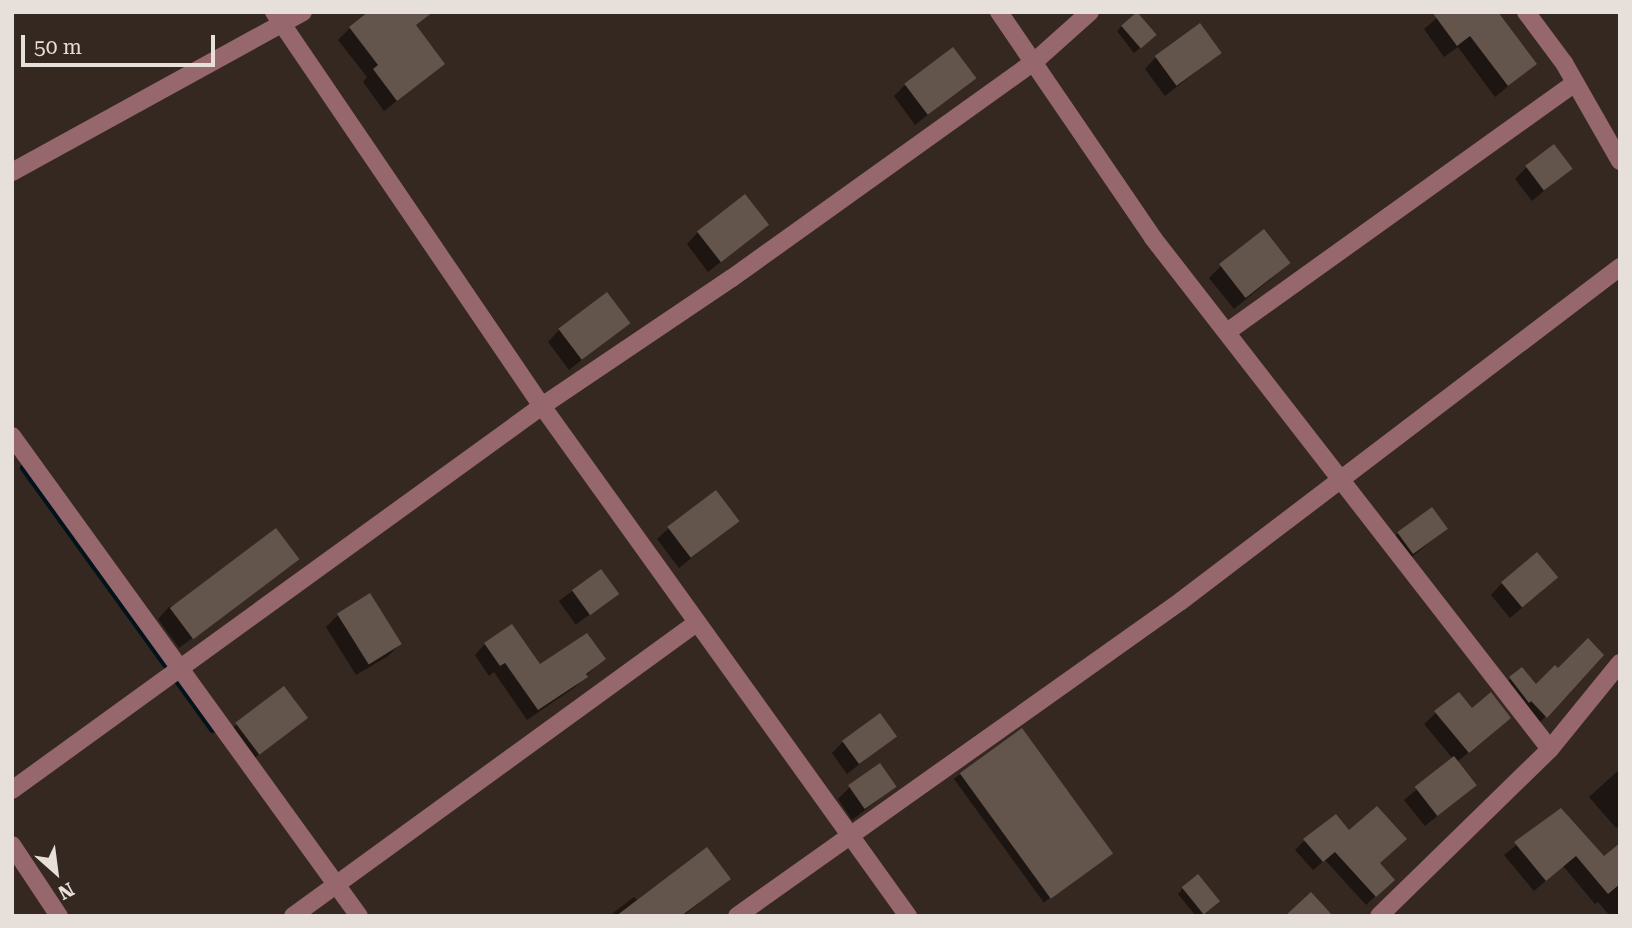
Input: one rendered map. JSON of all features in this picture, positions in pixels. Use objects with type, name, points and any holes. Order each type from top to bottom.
[{"type":"street","points":[[12,172],[278,19],[303,12]]},
{"type":"street","points":[[999,12],[1147,230],[1550,749]]},
{"type":"street","points":[[12,790],[542,406],[732,278],[1034,62],[1090,12]]},
{"type":"street","points":[[1526,12],[1564,63],[1620,161]]},
{"type":"street","points":[[278,19],[542,406],[908,916]]},
{"type":"street","points":[[1227,332],[1575,83]]},
{"type":"street","points":[[737,916],[1181,601],[1620,267]]},
{"type":"street","points":[[12,436],[359,916]]},
{"type":"street","points":[[293,916],[697,623]]},
{"type":"street","points":[[1379,916],[1550,749],[1620,663]]},
{"type":"street","points":[[12,845],[59,916]]},
{"type":"building","points":[[368,12],[433,12],[416,25],[445,64],[397,101],[373,69],[378,65],[349,27]]},
{"type":"building","points":[[1137,12],[1157,35],[1141,48],[1121,26]]},
{"type":"building","points":[[1432,12],[1498,12],[1537,64],[1508,86],[1470,36],[1457,46]]},
{"type":"building","points":[[1200,23],[1222,53],[1176,86],[1155,56]]},
{"type":"building","points":[[953,47],[976,78],[928,115],[904,84]]},
{"type":"building","points":[[1554,144],[1573,169],[1544,190],[1525,166]]},
{"type":"building","points":[[745,194],[769,225],[721,262],[697,232]]},
{"type":"building","points":[[1264,229],[1290,263],[1246,298],[1219,264]]},
{"type":"building","points":[[607,292],[630,323],[582,360],[558,329]]},
{"type":"building","points":[[716,490],[739,521],[691,558],[667,527]]},
{"type":"building","points":[[1432,507],[1448,529],[1413,554],[1397,532]]},
{"type":"building","points":[[276,528],[299,559],[193,639],[170,608]]},
{"type":"building","points":[[1537,552],[1558,577],[1522,607],[1501,582]]},
{"type":"building","points":[[601,569],[619,594],[590,615],[572,590]]},
{"type":"building","points":[[370,593],[402,644],[369,665],[337,614]]},
{"type":"building","points":[[512,624],[540,664],[587,633],[606,659],[586,674],[588,677],[538,710],[505,663],[500,666],[484,643]]},
{"type":"building","points":[[1588,638],[1604,655],[1547,718],[1531,701],[1529,703],[1509,677],[1522,667],[1536,684],[1555,665],[1558,668]]},
{"type":"building","points":[[284,686],[308,718],[259,755],[235,723]]},
{"type":"building","points":[[1459,692],[1472,708],[1491,692],[1511,718],[1469,753],[1434,711]]},
{"type":"building","points":[[880,713],[897,736],[859,764],[842,741]]},
{"type":"building","points":[[1022,728],[1113,853],[1051,899],[960,773]]},
{"type":"building","points":[[1454,756],[1477,785],[1437,816],[1415,787]]},
{"type":"building","points":[[880,763],[897,787],[865,809],[848,785]]},
{"type":"building","points":[[1377,806],[1407,839],[1380,863],[1395,880],[1376,897],[1335,852],[1323,862],[1303,839],[1336,814],[1349,830]]},
{"type":"building","points":[[1561,808],[1604,856],[1620,843],[1620,884],[1608,894],[1576,856],[1546,881],[1514,842]]},
{"type":"building","points":[[707,847],[731,879],[681,916],[616,916]]},
{"type":"building","points":[[1198,874],[1220,901],[1204,914],[1182,887]]},
{"type":"building","points":[[1311,892],[1333,916],[1285,916]]},
{"type":"waterway","points":[[24,468],[213,729]]}]
